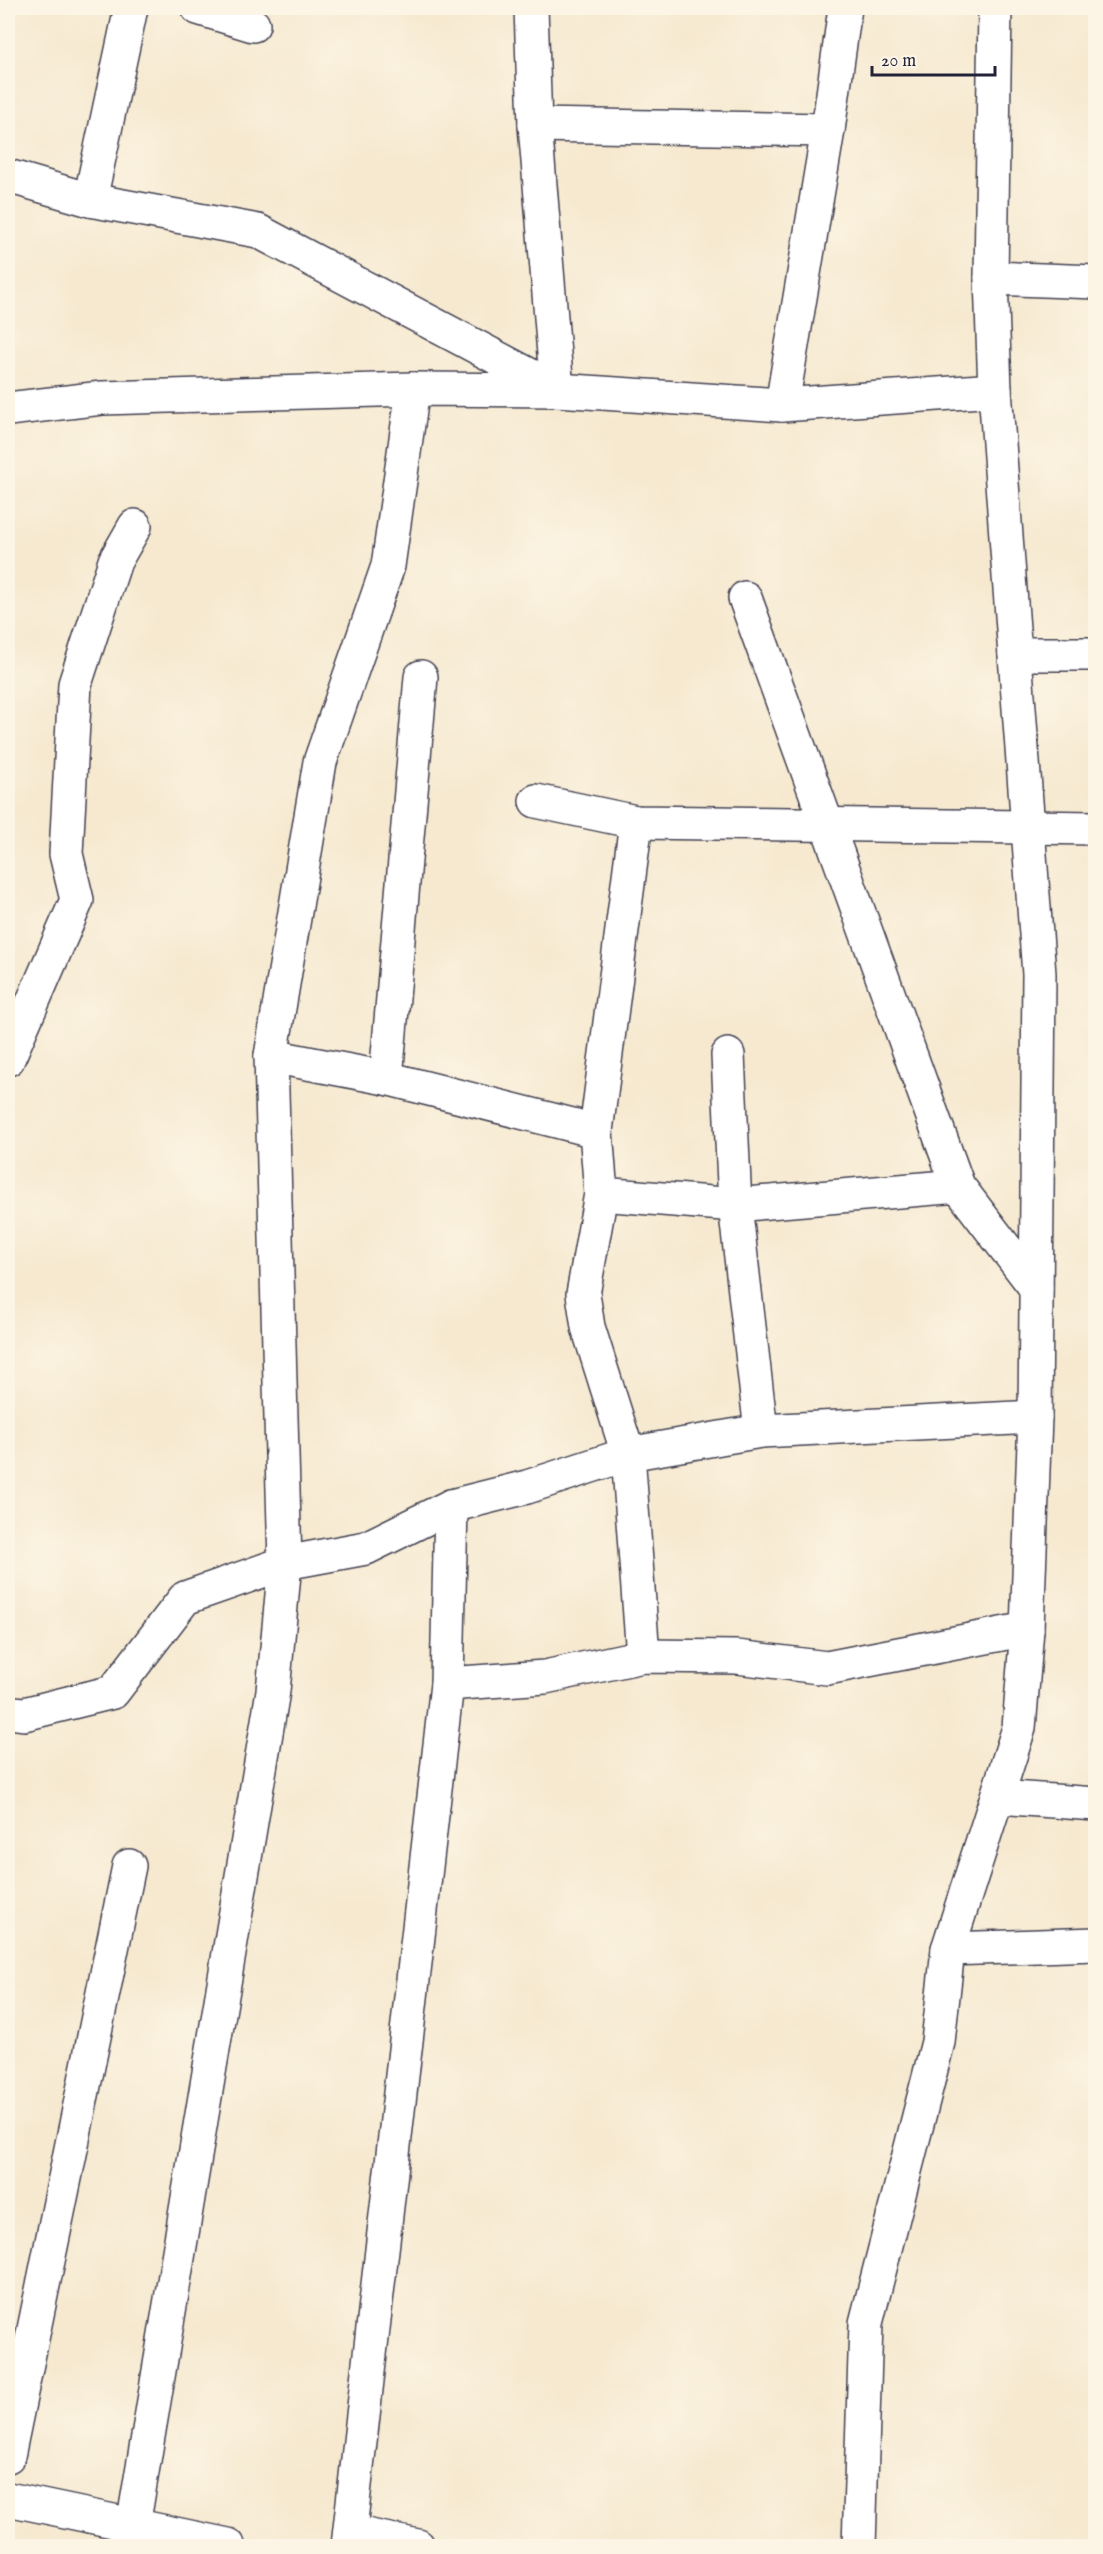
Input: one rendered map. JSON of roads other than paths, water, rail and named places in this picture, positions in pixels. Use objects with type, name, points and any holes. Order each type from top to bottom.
[{"type":"street","points":[[90,200],[131,8]]},
{"type":"street","points":[[198,8],[253,25]]},
{"type":"street","points":[[531,8],[535,125],[557,390]]},
{"type":"street","points":[[782,405],[828,130],[845,8]]},
{"type":"street","points":[[859,2547],[866,2323],[938,2042],[948,1949],[1019,1728],[1027,1629],[1035,1417],[1040,974],[995,390],[991,278],[995,8]]},
{"type":"street","points":[[535,125],[828,130]]},
{"type":"street","points":[[8,176],[90,200],[258,231],[557,390]]},
{"type":"street","points":[[991,278],[1095,282]]},
{"type":"street","points":[[8,409],[102,398],[413,389],[557,390],[782,405],[995,390]]},
{"type":"street","points":[[128,2536],[273,1691],[285,1563],[271,1056],[321,762],[388,566],[413,389]]},
{"type":"street","points":[[8,1059],[77,900],[66,854],[75,684],[116,561],[135,526]]},
{"type":"street","points":[[745,598],[958,1186],[1036,1288]]},
{"type":"street","points":[[1015,654],[1095,654]]},
{"type":"street","points":[[386,1078],[421,677]]},
{"type":"street","points":[[536,801],[636,822],[1095,828]]},
{"type":"street","points":[[636,822],[596,1131],[601,1194],[583,1293],[588,1327],[628,1454],[643,1656]]},
{"type":"street","points":[[728,1055],[735,1205],[761,1431]]},
{"type":"street","points":[[271,1056],[386,1078],[596,1131]]},
{"type":"street","points":[[601,1194],[735,1205],[958,1186]]},
{"type":"street","points":[[8,1712],[24,1714],[113,1692],[185,1598],[285,1563],[366,1548],[451,1506],[527,1487],[628,1454],[761,1431],[1035,1417]]},
{"type":"street","points":[[418,2547],[350,2539],[447,1684],[451,1506]]},
{"type":"street","points":[[447,1684],[545,1677],[643,1656],[737,1657],[827,1668],[1027,1629]]},
{"type":"street","points":[[997,1797],[1095,1804]]},
{"type":"street","points":[[8,2456],[129,1866]]},
{"type":"street","points":[[948,1949],[1095,1944]]},
{"type":"street","points":[[8,2499],[128,2536],[228,2545]]}]
